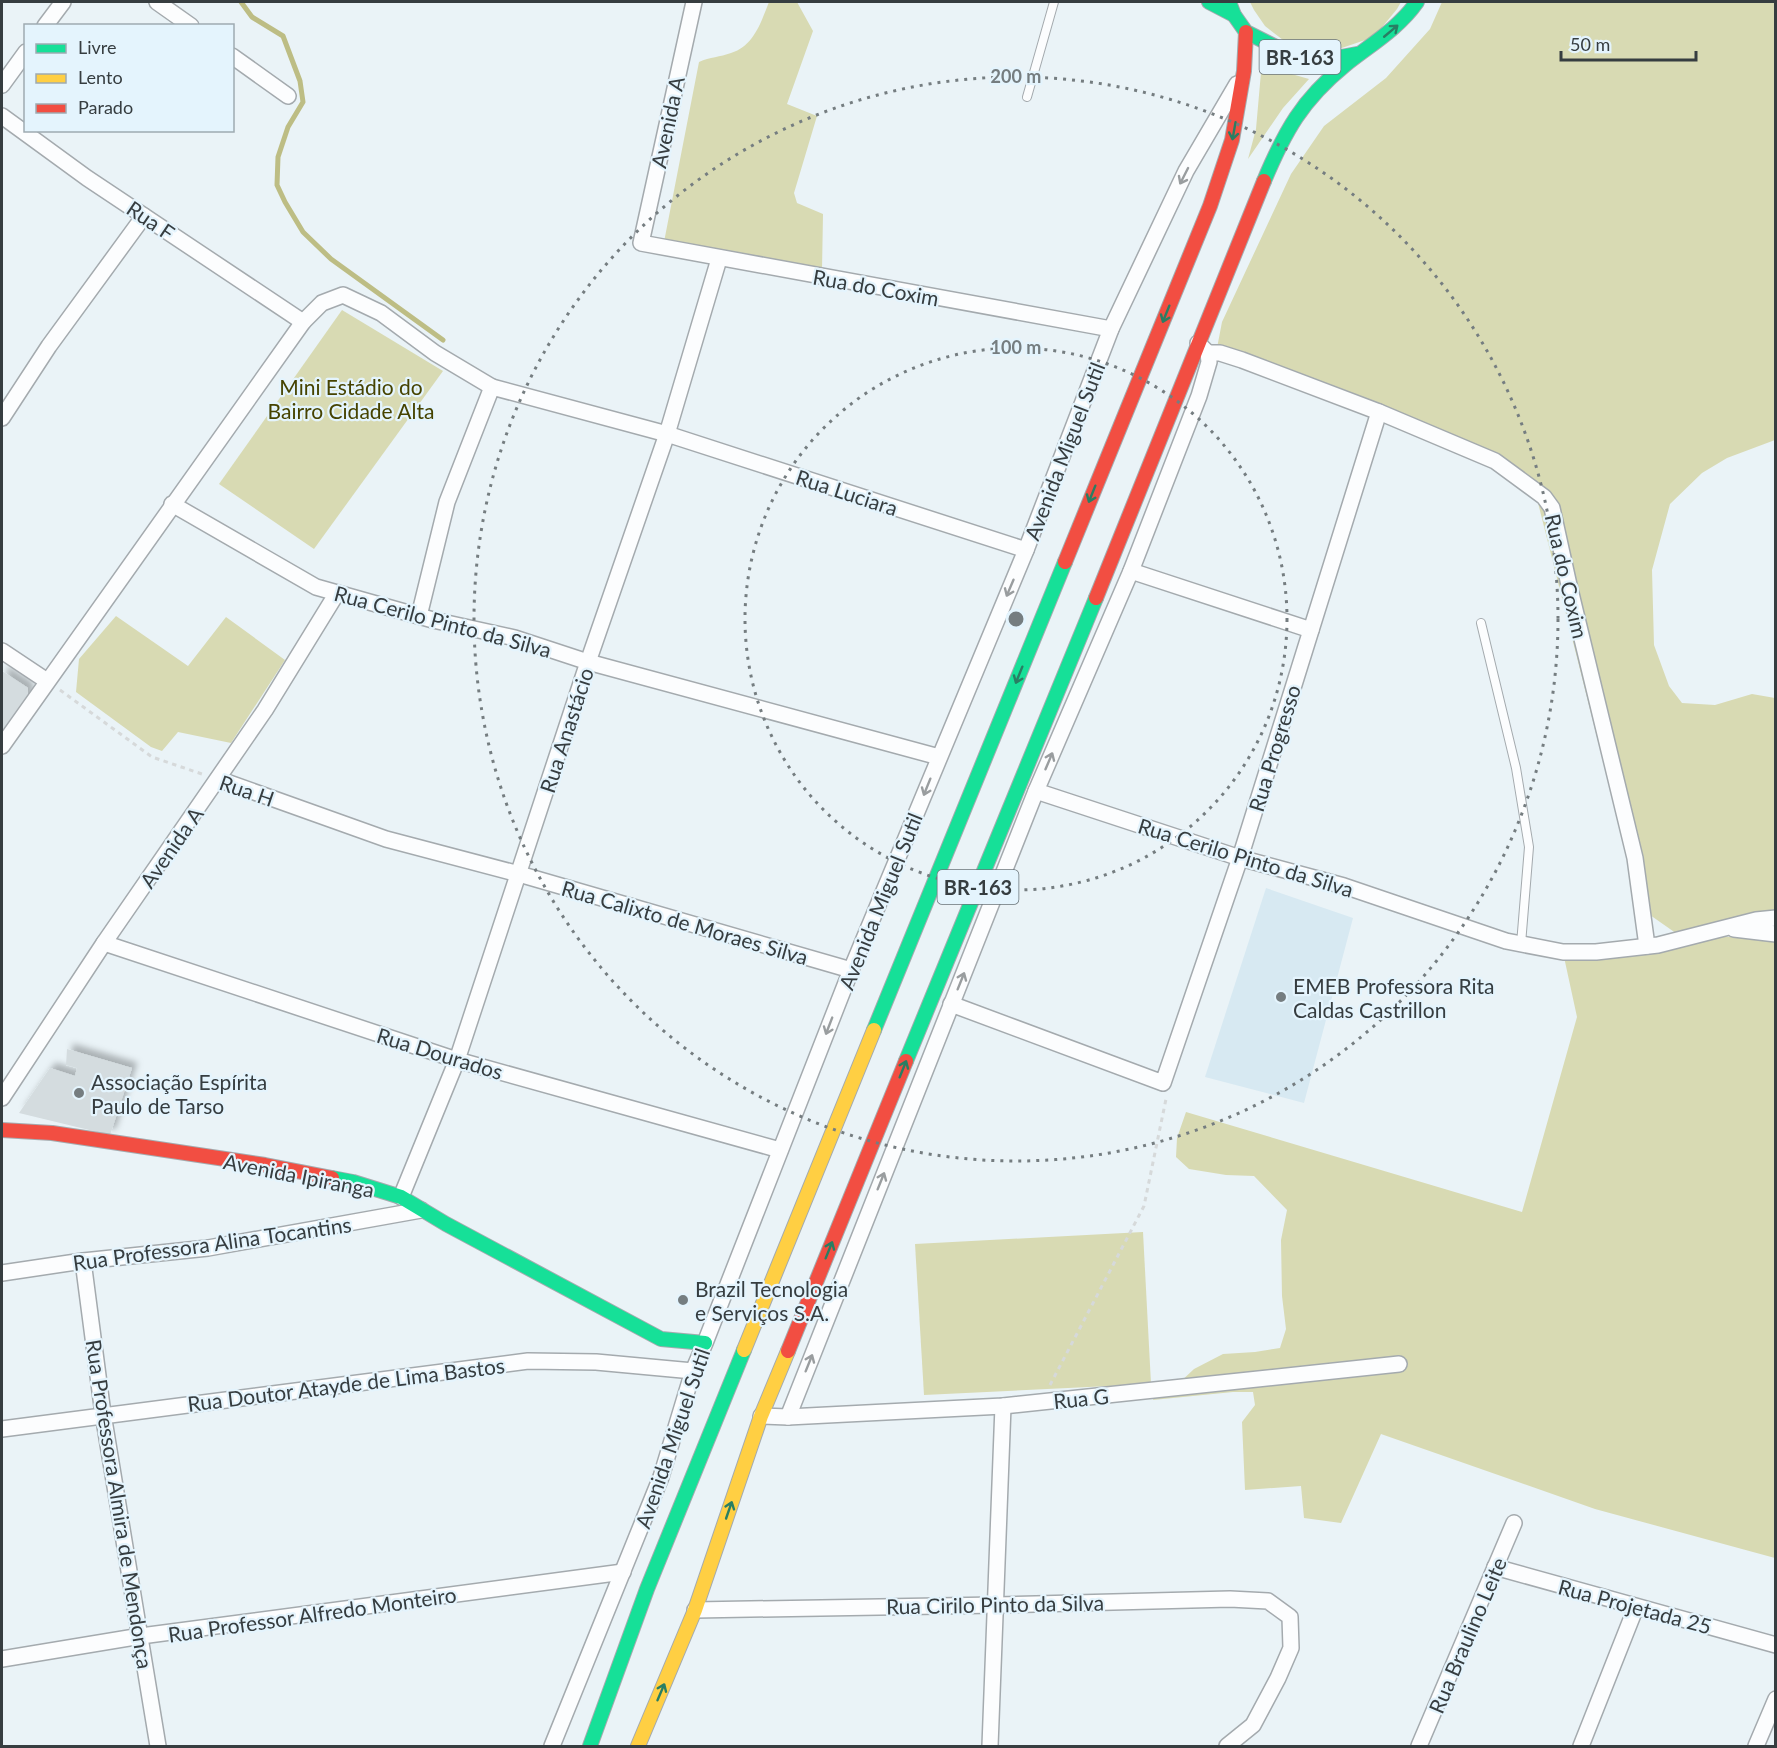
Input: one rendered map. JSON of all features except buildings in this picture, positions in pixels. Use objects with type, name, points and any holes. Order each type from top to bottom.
[{"type":"main road","points":[[1209,2],[1231,8]]},
{"type":"main road","name":"BR-163","points":[[638,1746],[695,1610],[761,1416],[1177,401],[1203,348],[1287,126],[1332,76],[1359,54],[1379,42],[1401,22],[1417,2]]},
{"type":"main road","name":"BR-163","points":[[1231,8],[1246,32],[1292,55],[1325,60],[1359,54]]},
{"type":"main road","name":"Avenida Miguel Sutil","points":[[590,1746],[647,1589],[1210,206],[1232,140],[1244,71],[1246,32]]},
{"type":"main road","name":"Avenida Ipiranga","points":[[2,1130],[52,1133],[264,1165],[353,1182],[401,1197],[421,1210],[662,1339],[705,1343]]},
{"type":"street","points":[[46,24],[63,2]]},
{"type":"street","points":[[157,2],[187,24]]},
{"type":"street","name":"Avenida A","points":[[641,243],[693,2]]},
{"type":"street","points":[[2,85],[24,55]]},
{"type":"street","points":[[234,57],[288,96]]},
{"type":"street","name":"Avenida Miguel Sutil","points":[[552,1746],[661,1477],[693,1371],[851,970],[1026,550],[1111,329],[1186,171],[1244,71]]},
{"type":"street","name":"Rua F","points":[[2,116],[24,131]]},
{"type":"street","name":"Rua F","points":[[25,132],[144,216],[303,322]]},
{"type":"street","points":[[2,418],[49,346],[144,216]]},
{"type":"street","name":"Rua do Coxim","points":[[641,243],[1111,329]]},
{"type":"street","name":"Rua Anastácio","points":[[401,1197],[457,1060],[588,662],[667,434],[719,259]]},
{"type":"street","name":"Rua Luciara","points":[[2,746],[303,322],[322,303],[343,295],[381,313],[435,353],[492,387],[667,434],[1026,550]]},
{"type":"street","points":[[788,1417],[1036,790],[1131,571],[1199,396],[1209,362],[1203,348]]},
{"type":"street","name":"Rua do Coxim","points":[[1203,348],[1242,360],[1379,412],[1495,461],[1544,497],[1552,508],[1635,858],[1647,946]]},
{"type":"street","points":[[419,616],[447,502],[492,387]]},
{"type":"street","name":"Rua Progresso","points":[[1163,1083],[1240,858],[1379,412]]},
{"type":"street","name":"Rua Cerilo Pinto da Silva","points":[[172,504],[316,587],[419,616],[516,638],[588,662],[939,757]]},
{"type":"street","points":[[1131,571],[1311,630]]},
{"type":"street","name":"Avenida A","points":[[2,1098],[104,943],[265,710],[338,593]]},
{"type":"street","points":[[2,651],[48,681]]},
{"type":"street","name":"Rua H","points":[[218,779],[386,839],[519,874]]},
{"type":"street","name":"Rua Cerilo Pinto da Silva","points":[[1036,790],[1240,858],[1344,886],[1506,941],[1521,944]]},
{"type":"street","name":"Rua Calixto de Moraes Silva","points":[[519,874],[851,970]]},
{"type":"street","points":[[1521,944],[1563,952],[1596,952],[1647,946],[1756,920],[1776,918]]},
{"type":"street","points":[[1728,928],[1776,934]]},
{"type":"street","name":"Rua Dourados","points":[[104,943],[457,1060],[780,1150]]},
{"type":"street","points":[[951,1004],[1163,1083]]},
{"type":"street","name":"Rua Professora Alina Tocantins","points":[[2,1273],[83,1261],[208,1248],[421,1210]]},
{"type":"street","name":"Rua Professora Almira de Mendonça","points":[[83,1261],[103,1414],[158,1746]]},
{"type":"street","name":"Rua Doutor Atayde de Lima Bastos","points":[[2,1429],[103,1414],[528,1361],[596,1362],[693,1371]]},
{"type":"street","name":"Rua G","points":[[761,1416],[788,1417],[1004,1406],[1399,1364]]},
{"type":"street","points":[[990,1746],[1004,1406]]},
{"type":"street","name":"Rua Braulino Leite","points":[[1419,1746],[1515,1523]]},
{"type":"street","name":"Rua Projetada 25","points":[[1495,1567],[1776,1645]]},
{"type":"street","name":"Rua Professor Alfredo Monteiro","points":[[2,1659],[141,1636],[623,1572]]},
{"type":"street","name":"Rua Cirilo Pinto da Silva","points":[[695,1610],[1230,1599],[1268,1601],[1290,1617],[1291,1647],[1278,1678],[1253,1725],[1227,1746]]},
{"type":"street","points":[[1581,1746],[1636,1607]]},
{"type":"street","points":[[1756,1746],[1776,1699]]},
{"type":"lane","points":[[1027,97],[1054,2]]},
{"type":"lane","points":[[1481,623],[1515,768],[1529,847],[1521,944]]},
{"type":"path","name":"Rua H","points":[[48,681],[152,757],[218,779]]},
{"type":"path","points":[[1041,1402],[1144,1206],[1166,1100],[1163,1083]]},
{"type":"shaded area","name":"EMEB Professora Rita Caldas Castrillon","points":[[1266,888],[1353,918],[1304,1103],[1205,1077]]},
{"type":"green space","points":[[769,2],[797,2],[813,31],[787,104],[817,116],[794,193],[797,203],[823,214],[822,270],[664,242],[699,62],[731,53],[746,45],[756,32]]},
{"type":"green space","points":[[1250,2],[1401,2],[1374,37],[1327,53],[1283,40],[1265,26]]},
{"type":"green space","points":[[1442,2],[1775,2],[1775,440],[1727,458],[1702,473],[1670,504],[1652,570],[1654,645],[1669,686],[1682,703],[1715,705],[1752,694],[1775,698],[1775,911],[1716,936],[1775,940],[1775,1558],[1595,1509],[1381,1434],[1341,1523],[1304,1518],[1301,1486],[1245,1490],[1242,1422],[1255,1405],[1253,1392],[1153,1400],[1157,1386],[1177,1385],[1194,1369],[1223,1354],[1280,1348],[1286,1329],[1282,1296],[1281,1240],[1287,1210],[1254,1176],[1226,1175],[1189,1169],[1176,1157],[1177,1138],[1186,1112],[1522,1212],[1577,1017],[1564,957],[1690,943],[1650,915],[1634,884],[1532,479],[1378,405],[1217,348],[1222,322],[1291,174],[1324,126],[1386,78],[1430,29]]},
{"type":"green space","points":[[1262,61],[1281,71],[1309,79],[1283,108],[1248,159],[1256,129]]},
{"type":"green space","name":"Mini Estádio do Bairro Cidade Alta","points":[[342,310],[443,371],[314,549],[219,484]]},
{"type":"green space","points":[[116,616],[188,666],[226,617],[285,660],[231,743],[178,732],[162,751],[151,747],[76,692],[79,659]]},
{"type":"green space","points":[[1143,1232],[1151,1384],[924,1395],[915,1244]]},
{"type":"waterway","points":[[241,2],[252,17],[283,36],[300,81],[303,102],[288,127],[278,157],[277,185],[285,202],[303,232],[331,259],[443,340]]},
{"type":"traffic: fast","points":[[1209,2],[1234,15]]},
{"type":"traffic: fast","points":[[1229,2],[1234,15],[1246,32],[1292,55],[1325,60],[1357,54]]},
{"type":"traffic: fast","points":[[1264,181],[1296,117],[1317,91],[1345,65],[1392,29],[1417,2]]},
{"type":"traffic: fast","points":[[874,1030],[1065,562]]},
{"type":"traffic: fast","points":[[906,1061],[1096,598]]},
{"type":"traffic: fast","points":[[332,1178],[401,1197],[446,1224],[661,1339],[705,1343]]},
{"type":"traffic: fast","points":[[590,1746],[647,1589],[744,1350]]},
{"type":"traffic: slow","points":[[744,1350],[874,1030]]},
{"type":"traffic: slow","points":[[638,1746],[695,1610],[761,1416],[788,1351]]},
{"type":"traffic: jam","points":[[1065,562],[1210,206],[1232,140],[1244,71],[1246,32]]},
{"type":"traffic: jam","points":[[1096,598],[1264,181]]},
{"type":"traffic: jam","points":[[788,1351],[906,1061]]},
{"type":"traffic: jam","points":[[2,1130],[52,1133],[265,1165],[332,1178]]},
{"type":"place","name":"EMEB Professora Rita Caldas Castrillon","points":[[1281,997]]},
{"type":"place","name":"Associação Espírita Paulo de Tarso","points":[[79,1093]]},
{"type":"place","name":"Brazil Tecnologia e Serviços S.A.","points":[[683,1300]]}]
